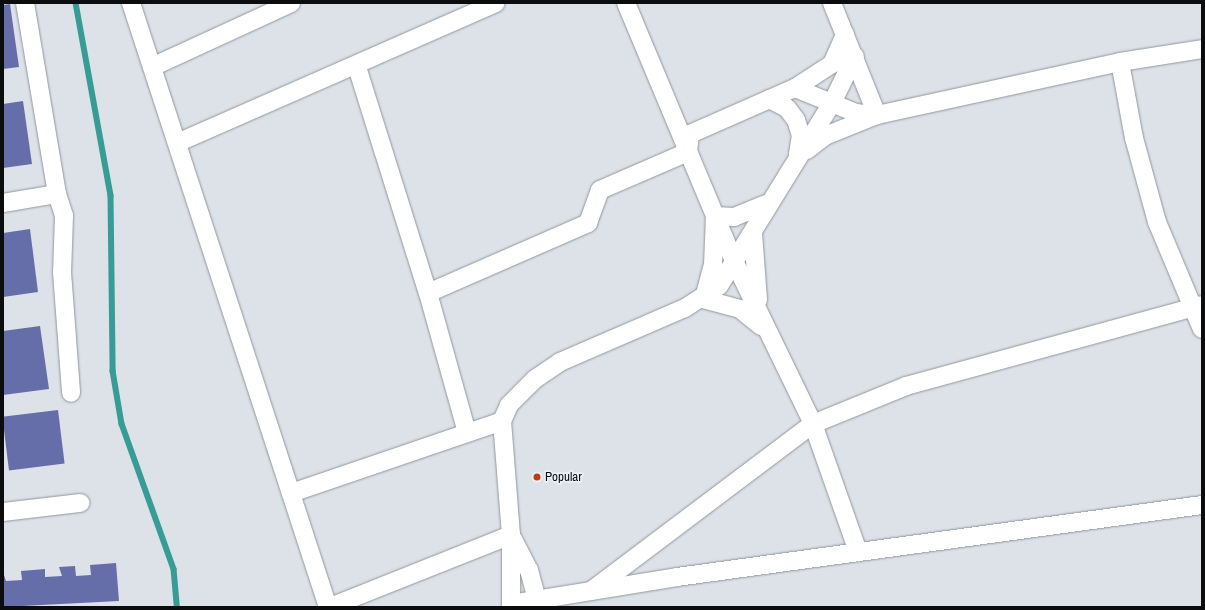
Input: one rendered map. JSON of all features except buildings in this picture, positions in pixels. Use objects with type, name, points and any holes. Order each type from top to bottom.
[{"type":"street","points":[[25,3],[57,194],[64,216],[62,272],[72,393]]},
{"type":"street","points":[[131,3],[329,607],[511,534]]},
{"type":"street","points":[[152,67],[291,3]]},
{"type":"street","points":[[177,143],[357,67],[496,3]]},
{"type":"street","points":[[626,3],[734,261],[765,330],[813,424],[858,552]]},
{"type":"street","points":[[832,3],[855,56],[877,115]]},
{"type":"street","points":[[688,152],[690,134],[795,88],[832,64],[845,35]]},
{"type":"street","points":[[798,156],[825,136],[877,115],[1120,62],[1202,50]]},
{"type":"street","points":[[855,56],[832,103],[767,204],[753,233],[719,286],[704,299],[560,362],[535,379],[509,405],[502,421],[511,534],[511,605],[540,603],[677,577],[1202,505]]},
{"type":"street","points":[[1120,62],[1145,182],[1157,222],[1197,306],[1202,329]]},
{"type":"street","points":[[357,67],[428,293],[468,433]]},
{"type":"street","points":[[795,88],[856,113],[877,115]]},
{"type":"street","points":[[769,99],[787,108],[796,120],[801,135],[798,156]]},
{"type":"street","points":[[428,293],[588,223],[600,190],[688,152]]},
{"type":"street","points":[[3,204],[57,194]]},
{"type":"street","points":[[715,216],[734,217],[767,204]]},
{"type":"street","points":[[704,299],[713,265],[715,216]]},
{"type":"street","points":[[753,233],[754,270],[765,330]]},
{"type":"street","points":[[704,299],[740,309],[765,330]]},
{"type":"street","points":[[587,594],[813,424],[906,386],[1197,306]]},
{"type":"street","points":[[291,493],[502,421]]},
{"type":"street","points":[[3,512],[80,503]]},
{"type":"street","points":[[511,534],[540,603]]},
{"type":"waterway","points":[[76,3],[111,196],[113,371],[122,424],[174,569],[177,607]]},
{"type":"place","name":"Popular","points":[[537,477]]}]
